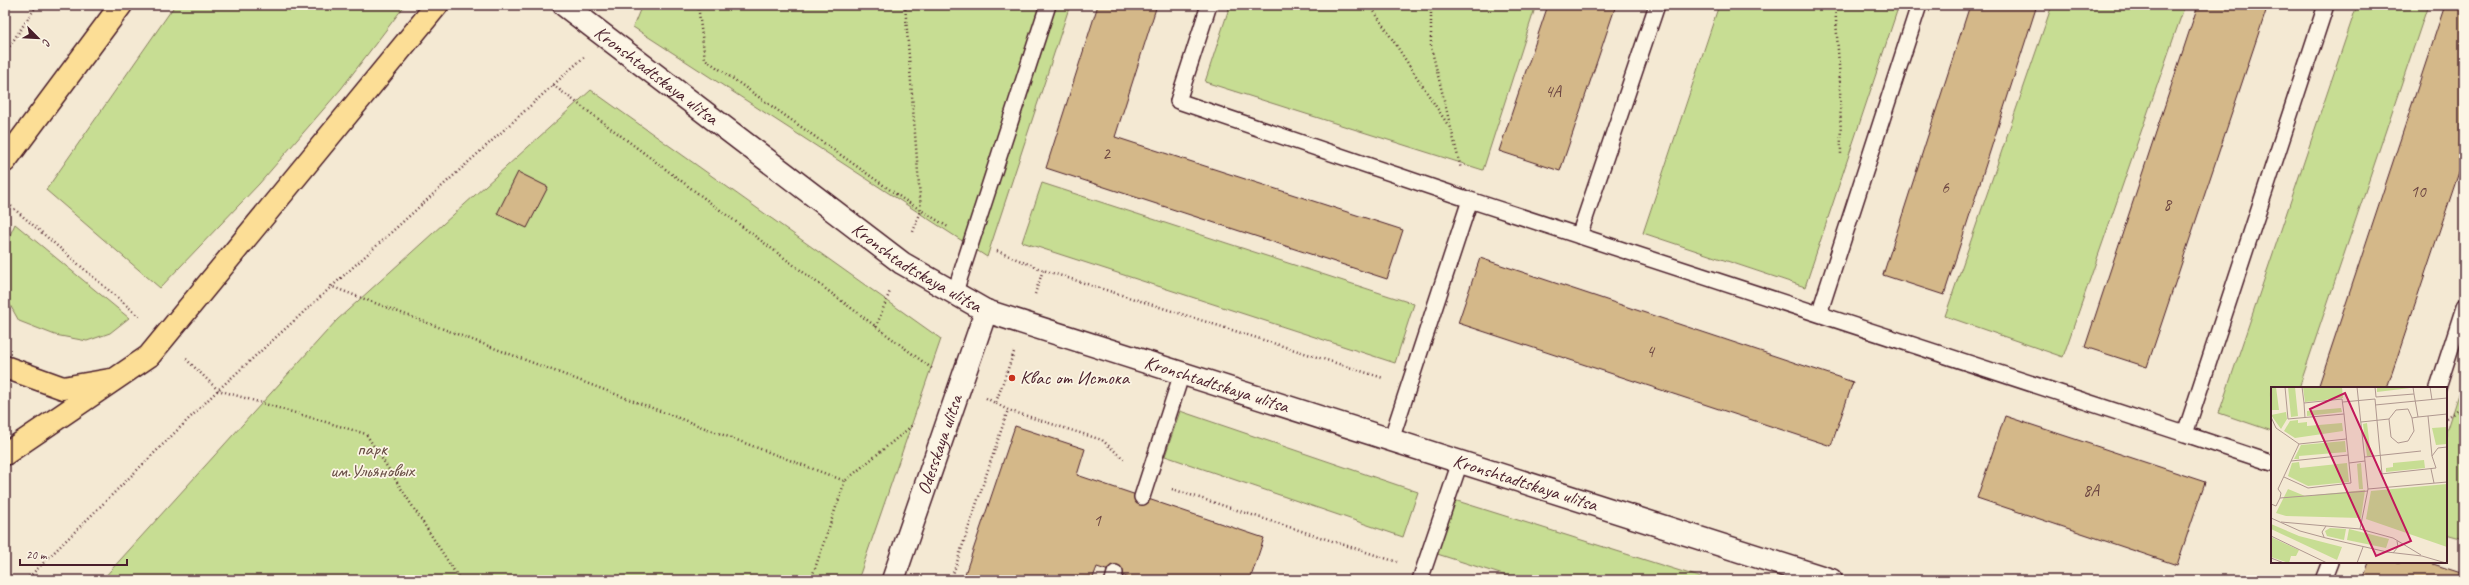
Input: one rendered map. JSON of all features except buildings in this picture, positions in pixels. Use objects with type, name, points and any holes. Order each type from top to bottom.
[{"type":"main road","points":[[5,161],[121,5]]},
{"type":"main road","points":[[5,454],[118,379],[149,356],[165,339],[437,5]]},
{"type":"main road","points":[[5,368],[63,388],[118,379]]},
{"type":"street","name":"Kronshtadtskaya ulitsa","points":[[564,5],[605,38],[902,263],[986,311],[1831,580]]},
{"type":"street","name":"Odesskaya ulitsa","points":[[893,580],[986,311]]},
{"type":"lane","points":[[954,292],[1048,5]]},
{"type":"lane","points":[[1209,5],[1178,102],[1579,236],[2271,463]]},
{"type":"lane","points":[[1579,236],[1657,5]]},
{"type":"lane","points":[[1818,314],[1919,5]]},
{"type":"lane","points":[[2185,434],[2326,5]]},
{"type":"lane","points":[[1391,440],[1470,200]]},
{"type":"lane","points":[[2438,387],[2464,307]]},
{"type":"lane","points":[[1142,497],[1182,373]]},
{"type":"lane","points":[[1420,580],[1460,462]]},
{"type":"lane","points":[[2324,580],[2330,563]]},
{"type":"path","points":[[5,53],[37,5]]},
{"type":"path","points":[[698,5],[705,59],[921,211],[971,241],[1043,270],[1409,386]]},
{"type":"path","points":[[876,327],[921,211],[906,5]]},
{"type":"path","points":[[1370,5],[1450,127]]},
{"type":"path","points":[[1431,5],[1431,47],[1450,127],[1470,200]]},
{"type":"path","points":[[1835,5],[1840,80],[1839,134],[1841,156]]},
{"type":"path","points":[[26,580],[218,390],[330,286],[605,38]]},
{"type":"path","points":[[553,85],[959,388],[996,402],[1008,410],[1102,440],[1148,481],[1358,549]]},
{"type":"path","points":[[5,200],[165,339],[218,390],[366,434],[460,580]]},
{"type":"path","points":[[330,286],[845,481]]},
{"type":"path","points":[[2447,417],[2464,404]]},
{"type":"path","points":[[951,580],[1008,410]]},
{"type":"path","points":[[811,580],[845,481],[917,422]]},
{"type":"green space","points":[[175,5],[405,5],[341,89],[259,184],[160,288],[46,190]]},
{"type":"green space","points":[[642,5],[1070,5],[987,257],[633,27]]},
{"type":"green space","points":[[1230,5],[1536,5],[1483,170],[1205,82]]},
{"type":"green space","points":[[1719,5],[1899,5],[1805,287],[1643,233]]},
{"type":"green space","points":[[2052,5],[2185,5],[2063,357],[1945,316]]},
{"type":"green space","points":[[2357,5],[2428,5],[2299,387],[2271,387],[2271,431],[2219,413]]},
{"type":"green space","name":"парк им.Ульяновых","points":[[591,90],[941,339],[858,580],[102,580],[337,320]]},
{"type":"green space","points":[[1042,183],[1414,304],[1395,363],[1022,242]]},
{"type":"green space","points":[[15,224],[129,318],[110,333],[87,341],[55,335],[19,321],[5,296],[5,246]]},
{"type":"green space","points":[[2464,375],[2464,539],[2447,534],[2447,429]]},
{"type":"green space","points":[[1180,411],[1418,492],[1403,537],[1165,456]]},
{"type":"green space","points":[[1451,499],[1709,580],[1519,580],[1434,553]]},
{"type":"place","name":"Квас от Истока","points":[[1012,378]]}]
